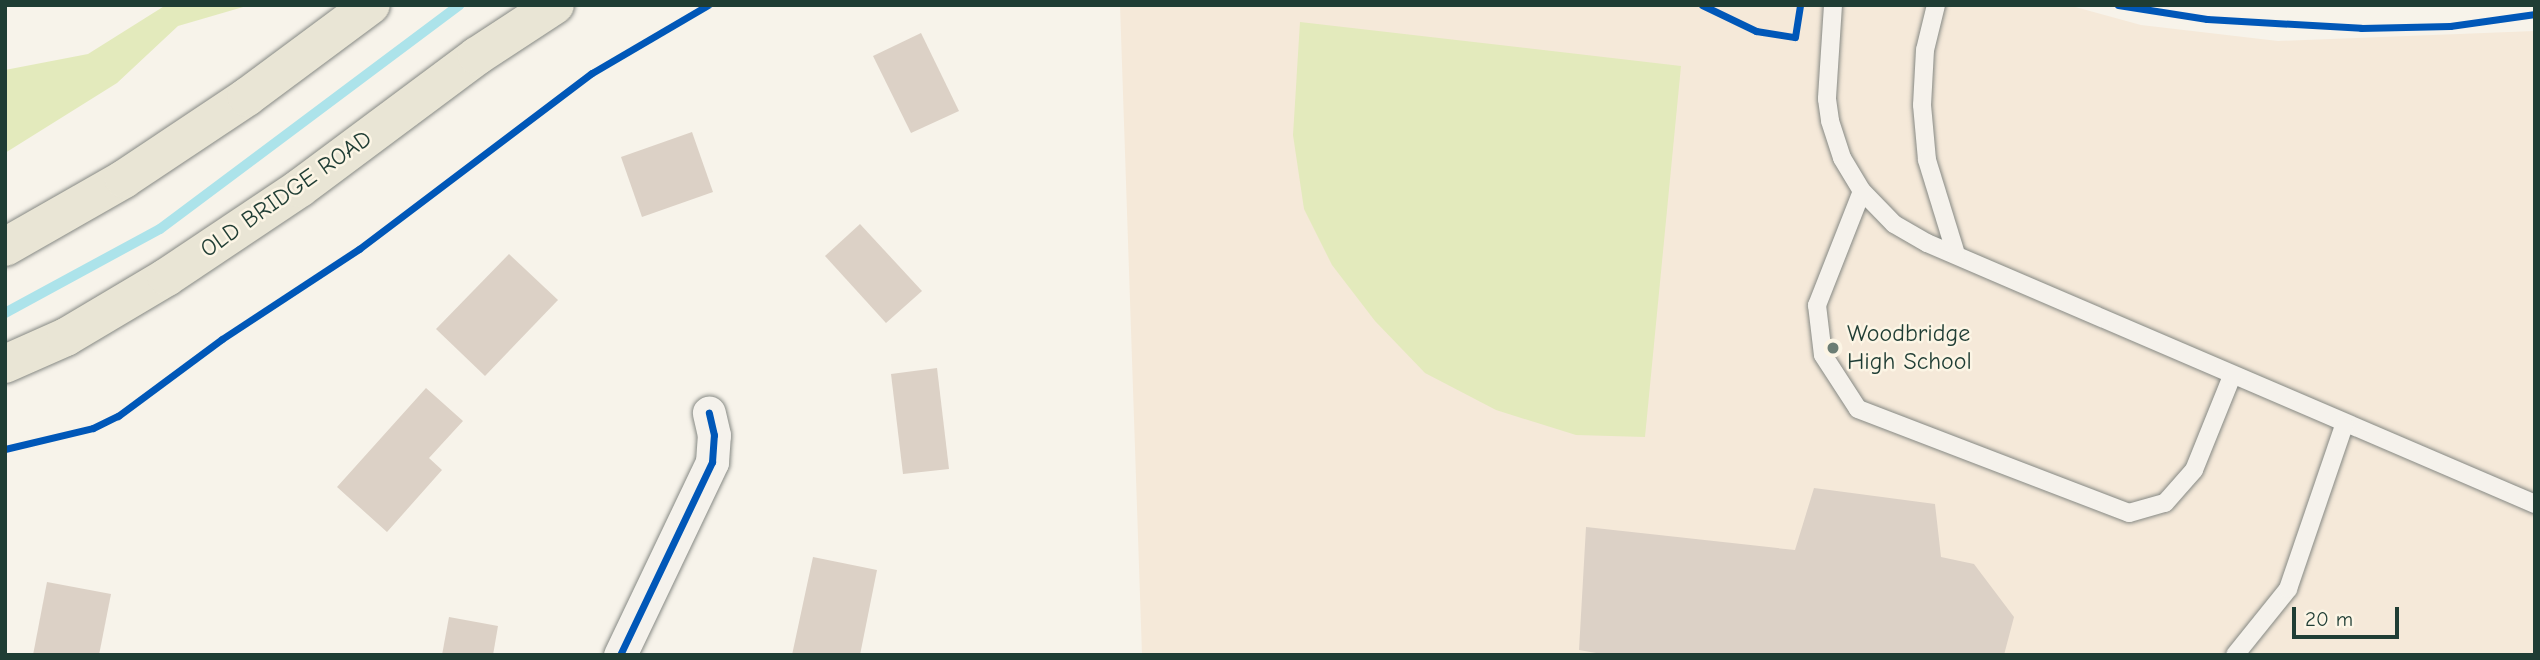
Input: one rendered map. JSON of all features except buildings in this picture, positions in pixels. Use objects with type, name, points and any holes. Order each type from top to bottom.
[{"type":"main road","points":[[5,247],[124,179],[225,112],[370,5]]},
{"type":"main road","name":"OLD BRIDGE ROAD","points":[[5,364],[66,337],[167,277],[300,188],[477,56],[555,5]]},
{"type":"street","points":[[620,655],[712,462],[714,435],[709,412]]},
{"type":"lane","points":[[1833,5],[1826,99],[1830,121],[1842,158],[1862,191],[1894,224],[1956,254],[2344,425],[2535,504]]},
{"type":"lane","points":[[1936,5],[1925,50],[1922,106],[1927,160],[1956,254]]},
{"type":"lane","points":[[1862,191],[1817,305],[1823,355],[1858,409],[2129,513],[2165,503],[2193,470],[2232,376]]},
{"type":"lane","points":[[2235,655],[2288,589],[2344,425]]},
{"type":"shaded area","name":"Woodbridge High School","points":[[1120,5],[2068,5],[2141,25],[2278,41],[2535,31],[2535,655],[1142,655]]},
{"type":"green space","points":[[166,5],[250,5],[178,26],[117,83],[5,153],[5,70],[88,54]]},
{"type":"green space","points":[[1300,22],[1681,66],[1645,437],[1576,435],[1496,410],[1425,373],[1375,321],[1332,265],[1304,209],[1293,135]]},
{"type":"waterway","points":[[5,313],[160,229],[459,5]]},
{"type":"cycle path","points":[[5,449],[93,428],[118,416],[222,339],[359,249],[592,73],[708,5]]},
{"type":"cycle path","points":[[1702,5],[1756,31],[1795,37],[1800,5]]},
{"type":"cycle path","points":[[2118,5],[2207,19],[2361,28],[2450,26],[2535,14]]},
{"type":"cycle path","points":[[620,655],[712,462],[714,435],[709,413]]},
{"type":"place","name":"Woodbridge High School","points":[[1833,348]]}]
